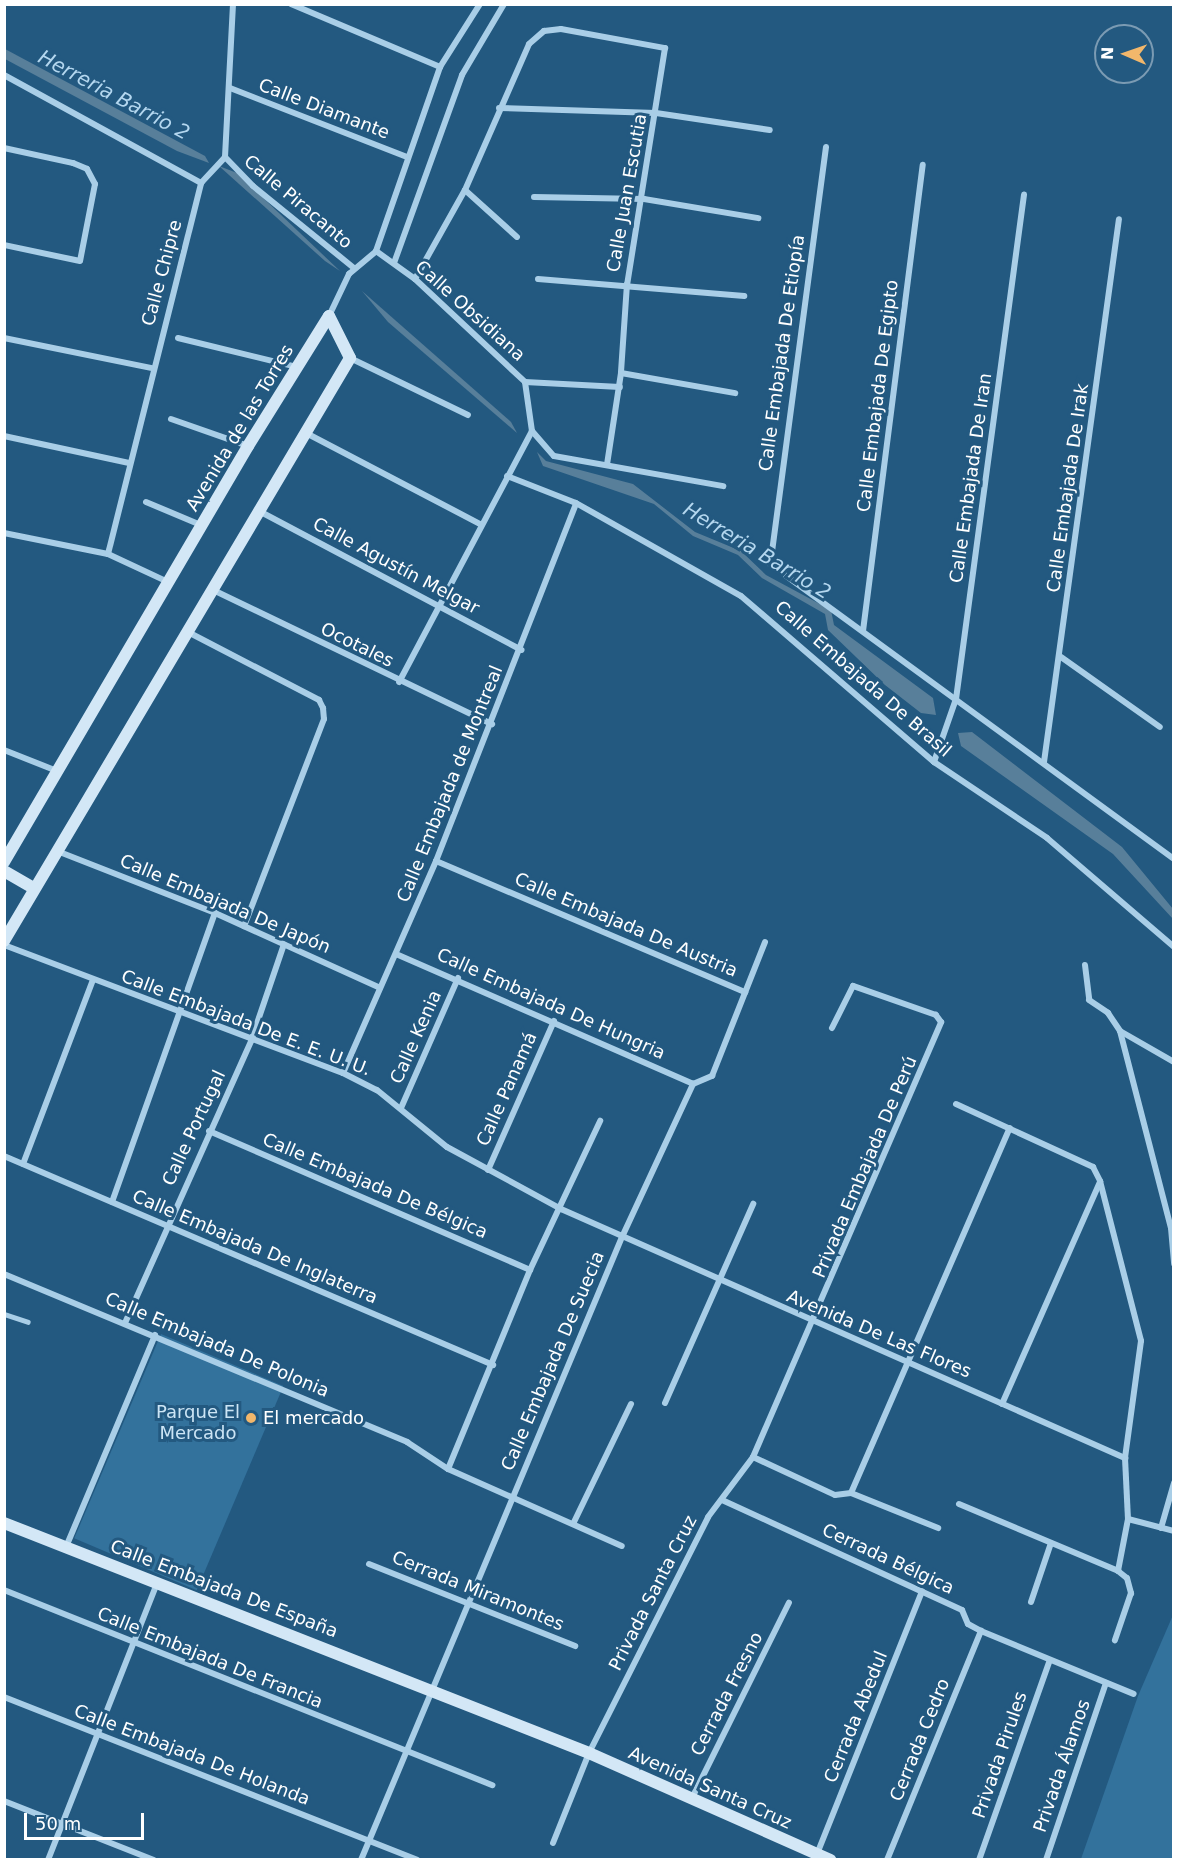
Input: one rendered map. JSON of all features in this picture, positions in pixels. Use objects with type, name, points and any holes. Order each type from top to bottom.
[{"type":"main road","points":[[4,943],[33,888],[210,588],[350,358],[329,316]]},
{"type":"main road","name":"Avenida de las Torres","points":[[4,862],[248,446],[329,316]]},
{"type":"main road","points":[[4,872],[33,888]]},
{"type":"main road","name":"Calle Embajada De España","points":[[4,1523],[589,1753]]},
{"type":"main road","name":"Avenida Santa Cruz","points":[[589,1753],[817,1854]]},
{"type":"main road","points":[[817,1854],[830,1860]]},
{"type":"street","points":[[225,157],[233,4]]},
{"type":"street","points":[[291,4],[440,67]]},
{"type":"street","points":[[376,251],[440,67],[480,4]]},
{"type":"street","points":[[394,263],[462,75],[504,4]]},
{"type":"street","name":"Calle Juan Escutia","points":[[499,108],[529,44],[544,31],[561,29],[660,45],[665,53],[644,199],[627,284],[620,387],[607,465]]},
{"type":"street","points":[[4,75],[201,183]]},
{"type":"street","name":"Calle Diamante","points":[[230,88],[407,158]]},
{"type":"street","points":[[415,279],[465,190],[499,108],[656,113],[770,130]]},
{"type":"street","name":"Calle Embajada De Etiopía","points":[[826,147],[770,564],[863,631]]},
{"type":"street","points":[[4,148],[74,163],[87,169],[95,184],[80,261],[4,245]]},
{"type":"street","name":"Calle Chipre","points":[[108,554],[152,368],[201,183],[225,157]]},
{"type":"street","name":"Calle Piracanto","points":[[225,157],[354,268]]},
{"type":"street","name":"Calle Embajada De Egipto","points":[[863,631],[922,165]]},
{"type":"street","points":[[465,190],[517,237]]},
{"type":"street","name":"Calle Embajada De Iran","points":[[934,762],[956,699],[1024,195]]},
{"type":"street","points":[[534,197],[644,199],[758,218]]},
{"type":"street","name":"Calle Embajada De Irak","points":[[1044,762],[1061,657],[1119,219]]},
{"type":"street","name":"Calle Obsidiana","points":[[376,251],[415,279],[525,382],[532,430],[507,476]]},
{"type":"street","name":"Avenida de las Torres","points":[[329,316],[354,268],[376,251]]},
{"type":"street","points":[[538,279],[627,284],[744,296]]},
{"type":"street","points":[[4,338],[152,368]]},
{"type":"street","points":[[178,338],[297,367]]},
{"type":"street","points":[[350,358],[468,415]]},
{"type":"street","points":[[621,373],[735,393]]},
{"type":"street","points":[[525,382],[620,387]]},
{"type":"street","points":[[171,419],[248,446]]},
{"type":"street","points":[[532,430],[554,456],[723,486]]},
{"type":"street","points":[[306,433],[480,524]]},
{"type":"street","points":[[4,436],[129,463]]},
{"type":"street","points":[[399,682],[507,476]]},
{"type":"street","name":"Calle Embajada De Brasil","points":[[507,476],[576,503],[741,596],[934,762],[1056,844],[1173,947]]},
{"type":"street","points":[[146,502],[202,525]]},
{"type":"street","name":"Calle Embajada de Montreal","points":[[343,1073],[436,861],[522,650],[576,503]]},
{"type":"street","name":"Calle Agustín Melgar","points":[[257,510],[522,650]]},
{"type":"street","points":[[4,533],[108,554],[168,582]]},
{"type":"street","name":"Ocotales","points":[[210,588],[399,682],[492,724]]},
{"type":"street","points":[[186,631],[319,700],[323,708],[324,719],[244,926]]},
{"type":"street","points":[[863,631],[1173,859]]},
{"type":"street","points":[[1061,657],[1160,727]]},
{"type":"street","points":[[4,750],[58,771]]},
{"type":"street","name":"Calle Embajada De Japón","points":[[56,851],[215,913],[381,988]]},
{"type":"street","name":"Calle Embajada De Austria","points":[[436,861],[745,992],[712,1076],[693,1084],[622,1238]]},
{"type":"street","points":[[112,1202],[177,1011],[215,913]]},
{"type":"street","points":[[745,992],[765,942]]},
{"type":"street","name":"Calle Embajada De E. E. U. U.","points":[[4,943],[251,1041],[343,1073],[401,1108],[447,1147],[561,1209],[622,1238]]},
{"type":"street","name":"Calle Portugal","points":[[125,1323],[165,1227],[251,1041],[284,944]]},
{"type":"street","name":"Calle Embajada De Hungria","points":[[396,954],[458,978],[693,1084]]},
{"type":"street","points":[[1085,965],[1089,1000],[1108,1013],[1120,1031],[1171,1228],[1173,1264]]},
{"type":"street","name":"Calle Kenia","points":[[401,1108],[458,978]]},
{"type":"street","points":[[23,1164],[93,980]]},
{"type":"street","name":"Privada Embajada De Perú","points":[[814,1323],[941,1022],[936,1015],[853,986],[832,1028]]},
{"type":"street","name":"Calle Panamá","points":[[488,1170],[554,1021]]},
{"type":"street","points":[[1120,1031],[1173,1062]]},
{"type":"street","points":[[956,1104],[1093,1167],[1100,1181],[1141,1341],[1125,1458],[1128,1518],[1118,1571]]},
{"type":"street","points":[[448,1469],[493,1365],[530,1270],[561,1209],[600,1120]]},
{"type":"street","points":[[852,1492],[1010,1128]]},
{"type":"street","name":"Calle Embajada De Bélgica","points":[[209,1131],[530,1270]]},
{"type":"street","name":"Calle Embajada De Inglaterra","points":[[4,1156],[165,1227],[493,1365]]},
{"type":"street","points":[[1002,1404],[1100,1181]]},
{"type":"street","points":[[665,1403],[753,1204]]},
{"type":"street","name":"Avenida De Las Flores","points":[[622,1238],[814,1323],[908,1359],[1002,1404],[1125,1458]]},
{"type":"street","name":"Calle Embajada De Suecia","points":[[430,1689],[464,1604],[622,1238]]},
{"type":"street","name":"Calle Embajada De Polonia","points":[[4,1274],[155,1335],[406,1442],[448,1469],[573,1522],[622,1546]]},
{"type":"street","name":"Privada Santa Cruz","points":[[552,1843],[589,1753],[708,1517],[753,1457],[814,1323]]},
{"type":"street","points":[[66,1547],[155,1335]]},
{"type":"street","points":[[573,1522],[631,1404]]},
{"type":"street","points":[[753,1457],[835,1495],[852,1492],[938,1528]]},
{"type":"street","points":[[1161,1528],[1173,1483]]},
{"type":"street","name":"Cerrada Bélgica","points":[[722,1500],[962,1610],[968,1624],[981,1631],[1134,1694]]},
{"type":"street","points":[[958,1504],[1118,1571],[1131,1585],[1114,1640]]},
{"type":"street","points":[[1128,1518],[1173,1531]]},
{"type":"street","points":[[1031,1602],[1051,1543]]},
{"type":"street","name":"Cerrada Miramontes","points":[[369,1564],[464,1604],[575,1646]]},
{"type":"street","points":[[48,1860],[158,1582]]},
{"type":"street","name":"Calle Embajada De Francia","points":[[4,1590],[404,1753],[492,1785]]},
{"type":"street","name":"Cerrada Abedul","points":[[817,1854],[922,1591]]},
{"type":"street","name":"Cerrada Fresno","points":[[691,1799],[789,1603]]},
{"type":"street","name":"Cerrada Cedro","points":[[887,1860],[981,1631]]},
{"type":"street","name":"Privada Pirules","points":[[980,1860],[1050,1660]]},
{"type":"street","name":"Privada Álamos","points":[[1046,1860],[1106,1683]]},
{"type":"street","points":[[361,1860],[430,1689]]},
{"type":"street","name":"Calle Embajada De Holanda","points":[[4,1697],[417,1860]]},
{"type":"street","points":[[4,1801],[154,1860]]},
{"type":"lane","points":[[4,1314],[28,1322]]},
{"type":"green space","name":"Parque El Mercado","points":[[161,1334],[283,1386],[197,1590],[74,1538]]},
{"type":"green space","points":[[1173,1615],[1173,1859],[1081,1859],[1138,1696]]},
{"type":"shaded area","points":[[5,49],[205,156],[209,163],[177,151],[5,59]]},
{"type":"shaded area","points":[[219,166],[237,173],[340,271],[325,261]]},
{"type":"shaded area","points":[[362,291],[511,422],[517,433],[388,322]]},
{"type":"shaded area","points":[[537,452],[546,461],[633,484],[695,532],[741,551],[766,575],[831,610],[834,625],[933,698],[936,715],[921,713],[885,685],[828,630],[825,614],[762,578],[738,555],[693,536],[654,504],[543,466]]},
{"type":"shaded area","points":[[972,732],[1122,847],[1173,909],[1173,919],[1113,854],[961,746],[958,733]]},
{"type":"place","name":"El mercado","points":[[251,1418]]},
{"type":"water label","name":"Herreria Barrio 2","points":[[114,95]]},
{"type":"water label","name":"Herreria Barrio 2","points":[[757,551]]}]
